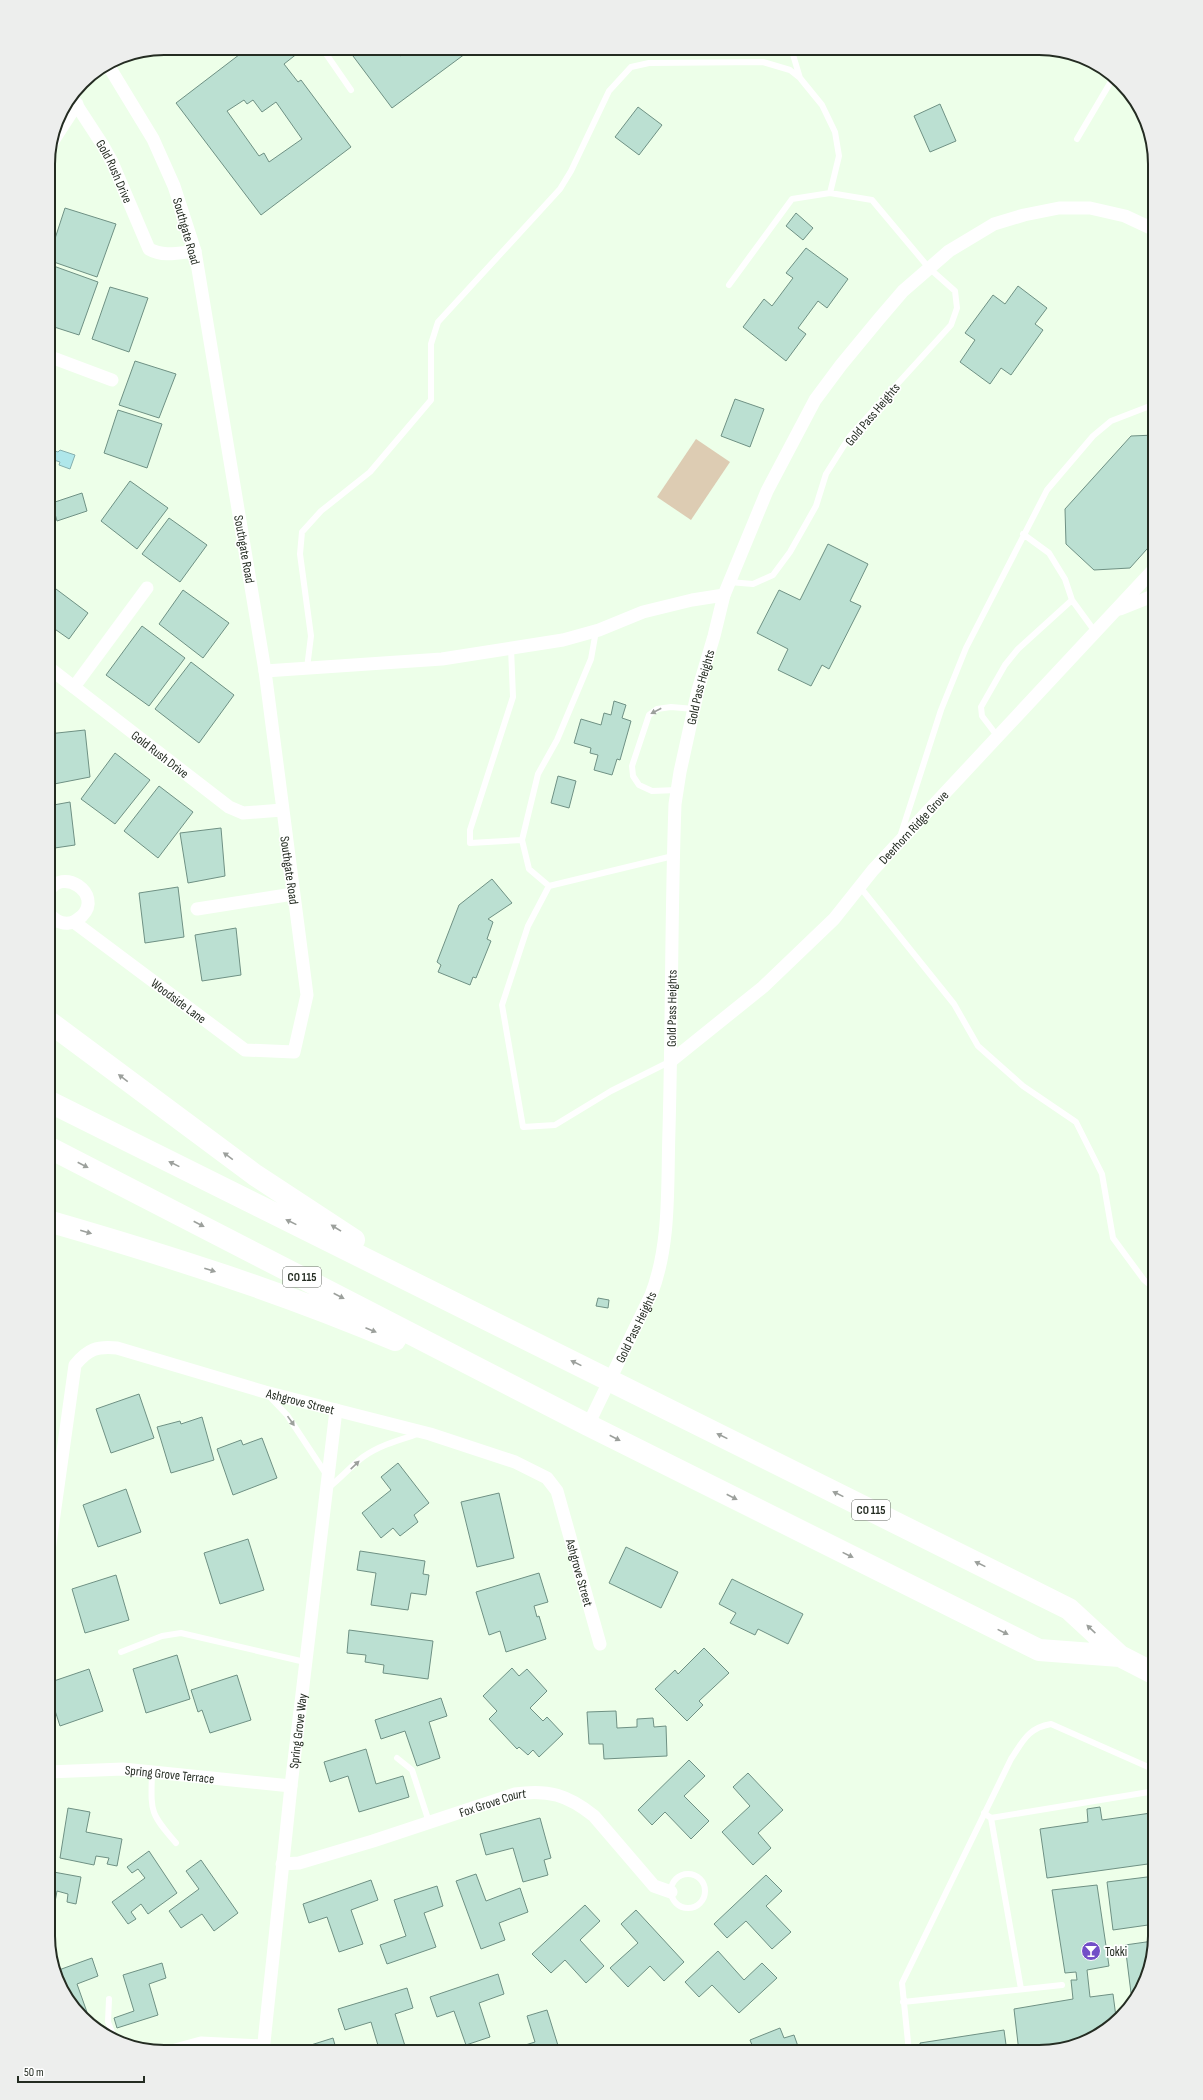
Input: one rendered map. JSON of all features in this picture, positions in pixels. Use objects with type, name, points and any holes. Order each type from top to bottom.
[{"type":"highway","points":[[55,1027],[255,1175],[464,1308]]},
{"type":"highway","name":"CO 115","points":[[55,1105],[1069,1608],[1120,1656],[1148,1670]]},
{"type":"highway","name":"CO 115","points":[[55,1151],[588,1425],[1039,1650],[1120,1656]]},
{"type":"highway","points":[[55,1223],[222,1274],[327,1311],[556,1408]]},
{"type":"street","name":"Southgate Road","points":[[111,70],[153,139],[174,186],[194,251],[265,670],[307,995],[294,1052]]},
{"type":"street","name":"Gold Rush Drive","points":[[75,103],[112,162],[148,249],[156,254],[194,251]]},
{"type":"street","name":"Gold Pass Heights","points":[[588,1425],[651,1295],[657,1277],[666,1218],[671,1061],[673,856],[677,790],[694,709],[724,595],[766,491],[815,400],[841,365],[903,291],[949,251],[994,224],[1024,215],[1059,208],[1090,208],[1125,216],[1148,227]]},
{"type":"street","points":[[55,359],[112,380]]},
{"type":"street","points":[[1117,611],[1148,576]]},
{"type":"street","points":[[74,686],[147,588]]},
{"type":"street","points":[[265,670],[442,659],[563,640],[596,631],[643,612],[692,600],[724,595]]},
{"type":"street","name":"Deerhorn Ridge Grove","points":[[671,1061],[763,987],[834,919],[897,844],[1117,611],[1148,598]]},
{"type":"street","name":"Gold Rush Drive","points":[[55,672],[229,807],[243,813],[282,810]]},
{"type":"street","points":[[55,885],[64,881],[71,882],[83,889],[88,899],[85,913],[74,922],[60,922],[55,919]]},
{"type":"street","points":[[197,909],[294,894]]},
{"type":"street","name":"Woodside Lane","points":[[74,922],[245,1050],[294,1052]]},
{"type":"street","name":"Ashgrove Street","points":[[55,1508],[76,1365],[83,1355],[92,1350],[104,1347],[117,1348],[265,1392],[423,1433],[515,1462],[547,1478],[558,1491],[600,1644]]},
{"type":"street","name":"Spring Grove Way","points":[[263,2045],[305,1662],[336,1410]]},
{"type":"street","name":"Spring Grove Terrace","points":[[55,1772],[122,1769],[291,1786]]},
{"type":"street","name":"Fox Grove Court","points":[[282,1864],[299,1863],[515,1794],[539,1791],[562,1796],[594,1816],[654,1886],[671,1892]]},
{"type":"street","points":[[194,2045],[201,2043],[222,2045]]},
{"type":"lane","points":[[327,55],[351,90]]},
{"type":"lane","points":[[793,55],[800,78]]},
{"type":"lane","points":[[307,668],[311,636],[300,554],[302,532],[321,511],[370,472],[431,400],[431,344],[438,322],[560,189],[571,171],[609,91],[630,66],[649,63],[764,62],[790,70],[800,78],[822,105],[835,132],[839,156],[830,193]]},
{"type":"lane","points":[[1078,139],[1111,82]]},
{"type":"lane","points":[[729,285],[792,199],[830,193],[872,200],[929,268]]},
{"type":"lane","name":"Gold Pass Heights","points":[[729,582],[753,584],[773,575],[790,552],[816,506],[826,474],[850,436],[951,324],[956,308],[955,292],[929,268]]},
{"type":"lane","points":[[897,844],[941,710],[963,655],[1047,490],[1093,436],[1111,421],[1148,407]]},
{"type":"lane","points":[[1024,534],[1050,553],[1066,579],[1072,600],[1096,633]]},
{"type":"lane","points":[[998,737],[982,716],[981,707],[1005,665],[1018,649],[1072,600]]},
{"type":"lane","points":[[549,886],[529,869],[522,840],[538,774],[557,740],[591,659],[596,631]]},
{"type":"lane","points":[[511,648],[513,697],[470,830],[470,842],[522,840]]},
{"type":"lane","points":[[677,790],[652,791],[639,785],[633,776],[632,766],[649,715],[657,709],[671,707],[694,709]]},
{"type":"lane","points":[[671,1061],[611,1091],[556,1125],[523,1127],[502,1005],[528,926],[549,886],[673,856]]},
{"type":"lane","points":[[860,887],[954,1004],[978,1046],[1024,1086],[1076,1122],[1102,1174],[1113,1238],[1148,1283]]},
{"type":"lane","points":[[265,1392],[286,1415],[327,1476]]},
{"type":"lane","points":[[325,1490],[362,1458],[375,1450],[388,1443],[423,1433]]},
{"type":"lane","points":[[121,1652],[162,1636],[180,1633],[305,1662]]},
{"type":"lane","points":[[908,2045],[902,2002],[902,1983],[1011,1759],[1028,1734],[1038,1726],[1051,1724],[1148,1767]]},
{"type":"lane","points":[[396,1758],[412,1770],[429,1822]]},
{"type":"lane","points":[[152,1772],[151,1803],[153,1814],[176,1843]]},
{"type":"lane","points":[[990,1818],[1148,1792]]},
{"type":"lane","points":[[984,1813],[990,1818],[1020,1989]]},
{"type":"lane","points":[[685,1874],[696,1875],[701,1878],[706,1889],[703,1900],[699,1905],[688,1908],[678,1905],[672,1897],[671,1892],[673,1882],[680,1875],[685,1874]]},
{"type":"lane","points":[[902,2002],[1062,1985]]},
{"type":"lane","points":[[109,1999],[108,2022],[112,2032]]},
{"type":"shaded area","points":[[696,439],[730,462],[691,520],[657,497]]},
{"type":"water","points":[[60,450],[75,455],[70,469],[59,465],[60,462],[55,460],[55,451],[58,452]]},
{"type":"building","points":[[239,55],[295,55],[284,64],[298,82],[301,80],[351,147],[261,215],[176,103]],"holes":[[[244,100],[247,104],[253,100],[262,112],[276,102],[302,139],[269,162],[264,153],[259,156],[227,111]]]},
{"type":"building","points":[[352,55],[464,55],[392,108]]},
{"type":"building","points":[[940,104],[956,141],[930,152],[914,116]]},
{"type":"building","points":[[638,107],[662,125],[639,155],[615,137]]},
{"type":"building","points":[[65,208],[116,224],[97,277],[55,262],[55,239]]},
{"type":"building","points":[[796,213],[813,228],[803,240],[786,226]]},
{"type":"building","points":[[806,248],[848,279],[827,308],[818,301],[798,328],[806,334],[786,361],[743,327],[764,299],[772,306],[793,278],[786,273]]},
{"type":"building","points":[[55,267],[98,282],[79,335],[55,327]]},
{"type":"building","points":[[1018,286],[1047,308],[1035,324],[1043,330],[1011,375],[1001,368],[990,384],[960,362],[975,340],[965,333],[993,295],[1005,304]]},
{"type":"building","points":[[110,287],[148,298],[129,352],[92,339]]},
{"type":"building","points":[[135,361],[176,374],[159,418],[119,405]]},
{"type":"building","points":[[735,399],[764,409],[750,447],[721,436]]},
{"type":"building","points":[[118,410],[162,424],[147,468],[104,453]]},
{"type":"building","points":[[1148,435],[1148,548],[1130,568],[1094,570],[1066,544],[1065,509],[1131,436]]},
{"type":"building","points":[[130,481],[168,508],[137,549],[101,521]]},
{"type":"building","points":[[82,493],[87,511],[57,521],[55,514],[55,502]]},
{"type":"building","points":[[169,518],[207,545],[180,582],[142,554]]},
{"type":"building","points":[[828,544],[868,564],[850,601],[861,606],[829,669],[822,665],[811,686],[778,670],[788,649],[757,633],[779,590],[800,600]]},
{"type":"building","points":[[55,588],[88,613],[69,639],[55,629]]},
{"type":"building","points":[[183,590],[229,623],[203,658],[159,624]]},
{"type":"building","points":[[142,626],[185,658],[149,706],[106,675]]},
{"type":"building","points":[[191,662],[234,695],[199,743],[155,709]]},
{"type":"building","points":[[614,701],[626,705],[622,718],[631,721],[620,760],[617,759],[612,775],[594,770],[598,755],[590,753],[591,748],[574,743],[581,719],[601,725],[604,713],[611,715]]},
{"type":"building","points":[[85,730],[90,777],[55,784],[55,733]]},
{"type":"building","points":[[115,753],[150,780],[115,824],[81,799]]},
{"type":"building","points":[[558,776],[576,781],[569,808],[551,803]]},
{"type":"building","points":[[159,786],[193,812],[158,858],[124,831]]},
{"type":"building","points":[[70,802],[75,845],[55,848],[55,805]]},
{"type":"building","points":[[221,828],[225,876],[188,883],[180,833]]},
{"type":"building","points":[[492,879],[512,903],[488,919],[493,922],[487,939],[491,941],[476,978],[473,977],[470,985],[438,972],[441,965],[437,962],[459,905]]},
{"type":"building","points":[[178,887],[184,937],[145,943],[139,893]]},
{"type":"building","points":[[236,928],[241,975],[202,981],[195,935]]},
{"type":"building","points":[[598,1298],[609,1300],[608,1308],[596,1306]]},
{"type":"building","points":[[139,1394],[154,1438],[111,1453],[96,1409]]},
{"type":"building","points":[[202,1417],[214,1460],[171,1473],[157,1427],[180,1421],[181,1424]]},
{"type":"building","points":[[262,1438],[277,1478],[233,1495],[217,1449],[241,1440],[243,1445]]},
{"type":"building","points":[[398,1463],[429,1503],[414,1515],[418,1522],[400,1536],[393,1528],[381,1538],[362,1513],[391,1490],[381,1477]]},
{"type":"building","points":[[126,1489],[141,1532],[98,1547],[83,1505]]},
{"type":"building","points":[[499,1493],[514,1558],[477,1567],[461,1502]]},
{"type":"building","points":[[248,1539],[264,1590],[220,1604],[204,1553]]},
{"type":"building","points":[[626,1547],[678,1572],[661,1608],[609,1583]]},
{"type":"building","points":[[360,1551],[425,1561],[423,1574],[429,1575],[426,1595],[411,1593],[408,1610],[371,1605],[376,1573],[357,1570]]},
{"type":"building","points":[[539,1573],[548,1602],[534,1606],[537,1617],[539,1616],[546,1639],[506,1652],[500,1631],[489,1635],[476,1592]]},
{"type":"building","points":[[116,1575],[129,1620],[85,1633],[72,1589]]},
{"type":"building","points":[[732,1579],[803,1614],[788,1644],[758,1629],[755,1635],[730,1623],[736,1613],[719,1604]]},
{"type":"building","points":[[349,1630],[433,1641],[428,1679],[383,1673],[384,1665],[365,1662],[366,1655],[347,1653]]},
{"type":"building","points":[[704,1648],[729,1673],[699,1701],[703,1705],[687,1721],[655,1689],[675,1670],[678,1674]]},
{"type":"building","points":[[177,1655],[190,1699],[146,1713],[133,1669]]},
{"type":"building","points":[[512,1668],[519,1676],[527,1669],[547,1691],[530,1708],[543,1721],[547,1717],[563,1734],[539,1757],[533,1750],[528,1755],[519,1747],[517,1749],[489,1719],[497,1711],[483,1696]]},
{"type":"building","points":[[89,1669],[103,1711],[60,1726],[55,1711],[55,1681]]},
{"type":"building","points":[[237,1675],[251,1720],[210,1733],[202,1710],[198,1712],[191,1690]]},
{"type":"building","points":[[441,1698],[447,1716],[429,1722],[440,1758],[417,1766],[405,1731],[381,1739],[375,1720]]},
{"type":"building","points":[[616,1711],[617,1728],[637,1727],[637,1719],[653,1718],[654,1727],[666,1726],[667,1756],[604,1759],[603,1744],[589,1744],[587,1712]]},
{"type":"building","points":[[366,1749],[376,1784],[403,1776],[409,1797],[359,1812],[348,1776],[330,1782],[324,1762]]},
{"type":"building","points":[[689,1760],[705,1776],[684,1796],[709,1821],[691,1839],[665,1812],[652,1825],[638,1810]]},
{"type":"building","points":[[748,1773],[783,1810],[758,1833],[771,1848],[753,1865],[722,1832],[750,1806],[733,1787]]},
{"type":"building","points":[[1100,1807],[1102,1820],[1148,1813],[1148,1864],[1047,1878],[1040,1829],[1088,1822],[1087,1809]]},
{"type":"building","points":[[68,1808],[90,1812],[86,1832],[122,1839],[117,1866],[107,1864],[109,1858],[96,1856],[94,1865],[60,1858]]},
{"type":"building","points":[[540,1818],[551,1858],[544,1860],[548,1875],[523,1882],[513,1848],[486,1855],[480,1834]]},
{"type":"building","points":[[149,1851],[177,1893],[148,1914],[141,1904],[131,1912],[136,1919],[128,1924],[112,1902],[145,1878],[138,1869],[132,1873],[127,1867]]},
{"type":"building","points":[[201,1860],[238,1913],[214,1931],[202,1914],[181,1928],[169,1911],[199,1889],[186,1871]]},
{"type":"building","points":[[55,1872],[81,1877],[76,1904],[67,1902],[68,1894],[57,1891],[55,1902]]},
{"type":"building","points":[[476,1874],[486,1901],[520,1888],[528,1912],[499,1923],[505,1940],[481,1949],[456,1881]]},
{"type":"building","points":[[766,1875],[782,1891],[766,1906],[791,1932],[772,1949],[746,1921],[727,1938],[714,1924]]},
{"type":"building","points":[[1148,1877],[1148,1925],[1113,1930],[1107,1882]]},
{"type":"building","points":[[371,1880],[378,1900],[351,1910],[363,1944],[339,1952],[327,1917],[309,1923],[303,1904]]},
{"type":"building","points":[[1097,1885],[1109,1966],[1087,1970],[1090,1997],[1113,1994],[1116,2013],[1099,2027],[1074,2039],[1046,2045],[1018,2045],[1014,2009],[1073,1999],[1071,1980],[1077,1980],[1076,1972],[1065,1973],[1052,1890]]},
{"type":"building","points":[[437,1886],[443,1906],[424,1913],[436,1947],[387,1964],[380,1945],[406,1936],[394,1900]]},
{"type":"building","points":[[585,1905],[600,1921],[580,1940],[604,1966],[586,1983],[565,1960],[551,1973],[532,1954]]},
{"type":"building","points":[[636,1910],[684,1962],[664,1981],[650,1966],[628,1987],[610,1968],[638,1943],[621,1924]]},
{"type":"building","points":[[1148,1942],[1140,1978],[1131,1993],[1125,1945]]},
{"type":"building","points":[[718,1951],[744,1980],[762,1963],[777,1978],[739,2013],[712,1985],[699,1997],[685,1982]]},
{"type":"building","points":[[92,1958],[98,1976],[77,1984],[87,2013],[73,1996],[66,1984],[61,1969]]},
{"type":"building","points":[[162,1963],[166,1978],[149,1984],[158,2015],[117,2028],[114,2018],[134,2011],[123,1975]]},
{"type":"building","points":[[498,1974],[504,1994],[479,2003],[490,2037],[466,2045],[454,2011],[437,2017],[430,1997]]},
{"type":"building","points":[[407,1988],[413,2008],[395,2014],[405,2045],[378,2045],[371,2022],[345,2030],[338,2009]]},
{"type":"building","points":[[547,2010],[558,2045],[525,2045],[535,2042],[527,2016]]},
{"type":"building","points":[[780,2028],[784,2038],[794,2035],[798,2045],[752,2045],[750,2040]]},
{"type":"building","points":[[1004,2030],[1006,2045],[920,2045],[920,2043]]},
{"type":"building","points":[[333,2038],[335,2045],[311,2045]]},
{"type":"place","name":"Tokki","points":[[1091,1951]]}]
